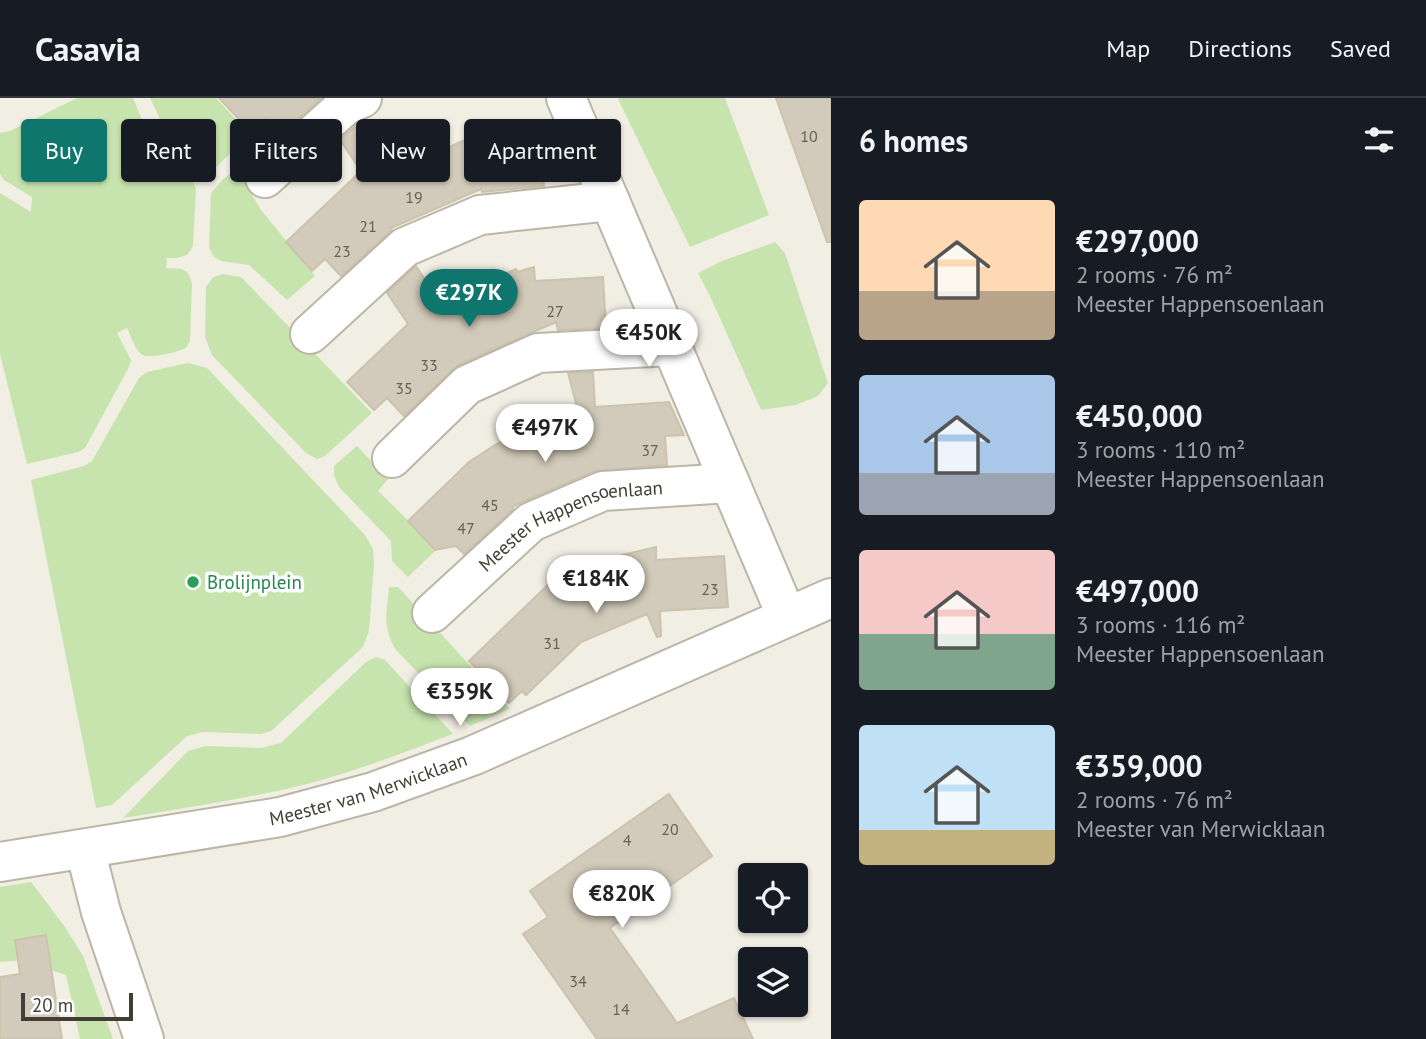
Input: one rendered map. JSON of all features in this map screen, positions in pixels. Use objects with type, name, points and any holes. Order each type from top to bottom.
[{"type":"street","points":[[330,119],[346,105],[362,98]]},
{"type":"street","points":[[566,98],[787,617]]},
{"type":"street","points":[[310,334],[405,247],[480,215],[610,201]]},
{"type":"street","points":[[392,458],[467,385],[538,354],[671,346]]},
{"type":"street","name":"Meester Happensoenlaan","points":[[432,613],[531,523],[603,491],[730,483]]},
{"type":"street","name":"Meester van Merwicklaan","points":[[0,862],[280,817],[373,792],[472,756],[831,598]]},
{"type":"street","points":[[85,849],[101,912],[144,1039]]},
{"type":"green space","points":[[77,98],[133,98],[142,119],[121,119],[121,182],[193,182],[196,189],[193,246],[187,255],[167,258],[166,268],[182,269],[188,273],[192,283],[190,341],[186,348],[157,356],[145,356],[136,348],[127,328],[117,333],[131,360],[85,448],[27,464],[0,354],[0,193],[31,212],[32,197],[4,180],[0,174],[0,133],[21,126],[21,182],[107,182],[107,119],[34,119]]},
{"type":"green space","points":[[150,98],[216,98],[235,119],[230,119],[230,154],[216,167],[216,119],[160,119]]},
{"type":"green space","points":[[725,98],[769,215],[690,247],[618,99]]},
{"type":"green space","points":[[230,174],[230,182],[245,182],[261,210],[315,276],[287,300],[249,265],[221,261],[214,257],[209,248],[211,193]]},
{"type":"green space","points":[[775,242],[785,253],[828,383],[818,396],[796,405],[761,410],[698,273],[722,261]]},
{"type":"green space","points":[[223,274],[241,277],[372,413],[325,456],[317,459],[306,453],[212,355],[205,337],[206,287],[213,277]]},
{"type":"green space","points":[[188,363],[207,368],[365,535],[373,549],[374,563],[369,631],[363,647],[271,731],[261,734],[203,732],[187,736],[112,805],[96,808],[31,480],[84,466],[92,461],[139,378],[147,372]]},
{"type":"green space","points":[[357,446],[388,479],[378,491],[437,549],[408,577],[392,561],[391,541],[339,487],[334,475],[334,466]]},
{"type":"green space","points":[[389,587],[398,587],[510,709],[470,726],[396,650],[387,627]]},
{"type":"green space","points":[[376,657],[385,660],[453,734],[307,784],[238,799],[123,818],[188,751],[206,746],[261,748],[281,743],[366,662]]},
{"type":"green space","points":[[31,882],[83,956],[113,1039],[80,1039],[66,975],[26,960],[0,962],[0,887]]},
{"type":"building","points":[[219,98],[321,98],[298,119],[239,119]]},
{"type":"building","points":[[776,98],[831,98],[831,242],[827,242]]},
{"type":"building","points":[[356,126],[356,164],[342,143],[342,138]]},
{"type":"building","points":[[464,141],[464,182],[544,182],[544,186],[482,192],[481,189],[391,228],[392,230],[341,276],[325,259],[312,271],[286,242],[356,176],[356,182],[450,182],[450,147]]},
{"type":"building","points":[[416,266],[440,302],[516,269],[517,272],[534,267],[535,281],[603,277],[606,328],[558,330],[556,322],[458,365],[404,416],[387,398],[374,410],[347,382],[408,324],[387,293]]},
{"type":"building","points":[[593,372],[595,407],[669,402],[684,435],[665,436],[667,465],[595,471],[512,507],[513,509],[464,554],[456,546],[435,550],[408,521],[469,462],[495,445],[565,414],[578,411],[568,373]]},
{"type":"building","points":[[656,547],[656,560],[724,556],[728,607],[660,611],[661,636],[657,637],[647,614],[581,642],[526,695],[522,691],[509,703],[469,661],[557,576],[565,595],[627,568],[622,555]]},
{"type":"building","points":[[669,794],[712,856],[610,928],[677,1023],[734,998],[738,1007],[738,1017],[743,1017],[753,1039],[597,1039],[523,934],[548,917],[530,891]]},
{"type":"building","points":[[46,935],[62,1039],[0,1039],[0,977],[20,974],[15,940]]},
{"type":"place","name":"Brolijnplein","points":[[193,582]]}]
